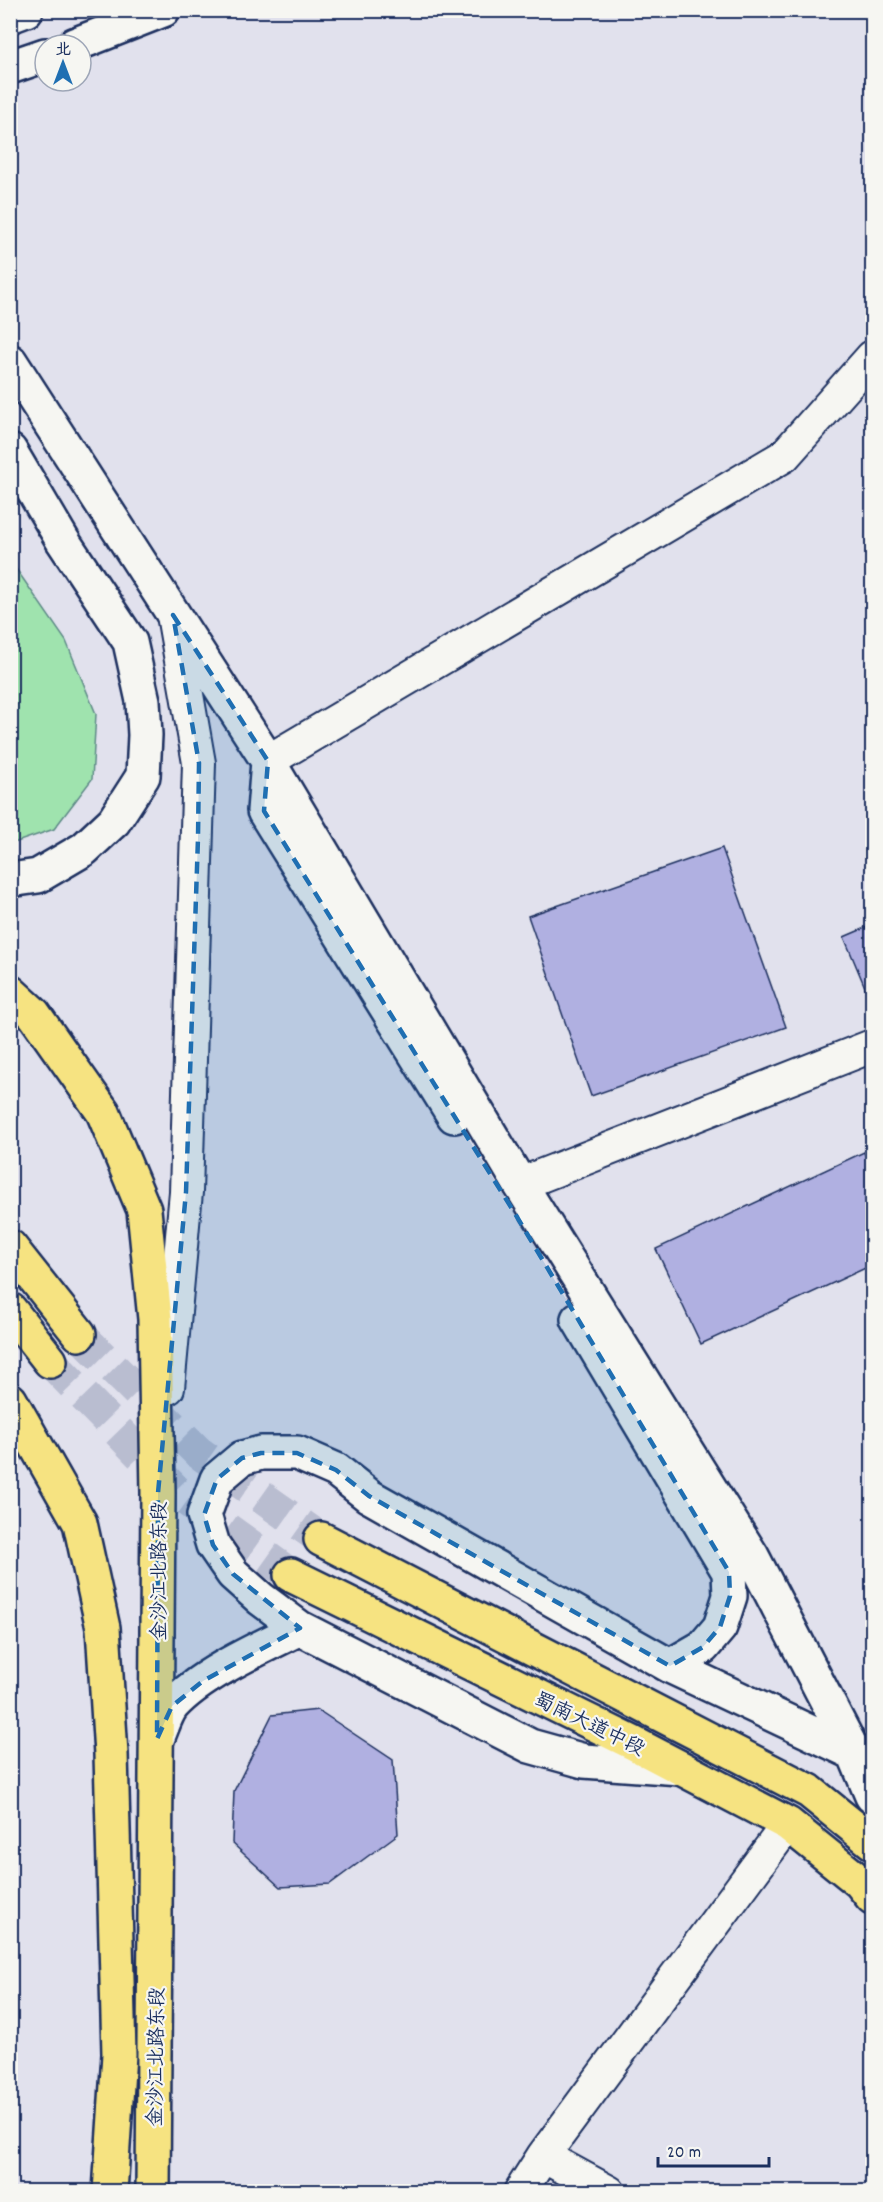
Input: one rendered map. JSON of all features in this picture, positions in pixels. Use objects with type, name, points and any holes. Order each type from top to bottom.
[{"type":"main road","name":"金沙江北路东段","points":[[10,992],[34,1014],[103,1112],[144,1210],[155,1319],[158,1493],[153,2192]]},
{"type":"main road","points":[[10,1247],[79,1334]]},
{"type":"main road","points":[[10,1310],[50,1361]]},
{"type":"main road","name":"金沙江北路东段","points":[[10,1400],[80,1523],[103,1628],[111,1754],[119,2054],[110,2192]]},
{"type":"main road","name":"蜀南大道中段","points":[[321,1539],[809,1791],[873,1842]]},
{"type":"main road","name":"蜀南大道中段","points":[[291,1575],[788,1824],[860,1882],[873,1897]]},
{"type":"street","points":[[10,16],[26,10]]},
{"type":"street","points":[[93,37],[162,10]]},
{"type":"street","points":[[10,67],[33,59]]},
{"type":"street","points":[[268,761],[784,456],[873,357]]},
{"type":"street","points":[[10,361],[268,761],[520,1184],[752,1556],[854,1753],[873,1796]]},
{"type":"street","points":[[10,451],[63,541],[130,642],[143,701],[145,735],[143,776],[114,820],[84,849],[66,860],[38,876],[10,880]]},
{"type":"street","points":[[158,1493],[186,1192],[198,838],[199,763],[173,615]]},
{"type":"street","points":[[268,761],[264,811],[514,1212],[729,1572],[730,1596],[720,1627],[703,1647],[670,1666]]},
{"type":"street","points":[[520,1184],[873,1046]]},
{"type":"street","points":[[680,1768],[584,1761],[530,1746],[300,1628],[261,1599],[233,1574],[213,1545],[204,1515],[217,1479],[243,1458],[261,1453],[297,1453],[336,1470],[369,1496],[670,1666],[854,1753]]},
{"type":"street","points":[[157,1738],[172,1706],[203,1681],[246,1655],[300,1628]]},
{"type":"street","points":[[520,2192],[543,2156],[788,1824]]},
{"type":"street","points":[[543,2156],[609,2192]]},
{"type":"highlighted area","points":[[173,615],[268,761],[264,811],[514,1212],[729,1572],[730,1596],[720,1627],[703,1647],[670,1666],[369,1496],[336,1470],[297,1453],[261,1453],[242,1458],[217,1479],[204,1515],[213,1545],[233,1574],[300,1628],[203,1681],[172,1706],[157,1739],[158,1493],[186,1192],[198,838],[199,763]]},
{"type":"green space","points":[[10,560],[66,641],[96,714],[92,779],[54,829],[11,844]]},
{"type":"building","points":[[722,848],[786,1027],[591,1096],[528,916]]},
{"type":"building","points":[[872,925],[872,1004],[844,937]]},
{"type":"building","points":[[864,1152],[872,1170],[872,1265],[701,1344],[656,1249]]},
{"type":"building","points":[[318,1710],[393,1760],[398,1834],[330,1884],[280,1887],[232,1843],[234,1791],[272,1715]]},
{"type":"tunnel","points":[[79,1334],[198,1452],[321,1539]]},
{"type":"tunnel","points":[[50,1361],[181,1496],[291,1575]]}]
